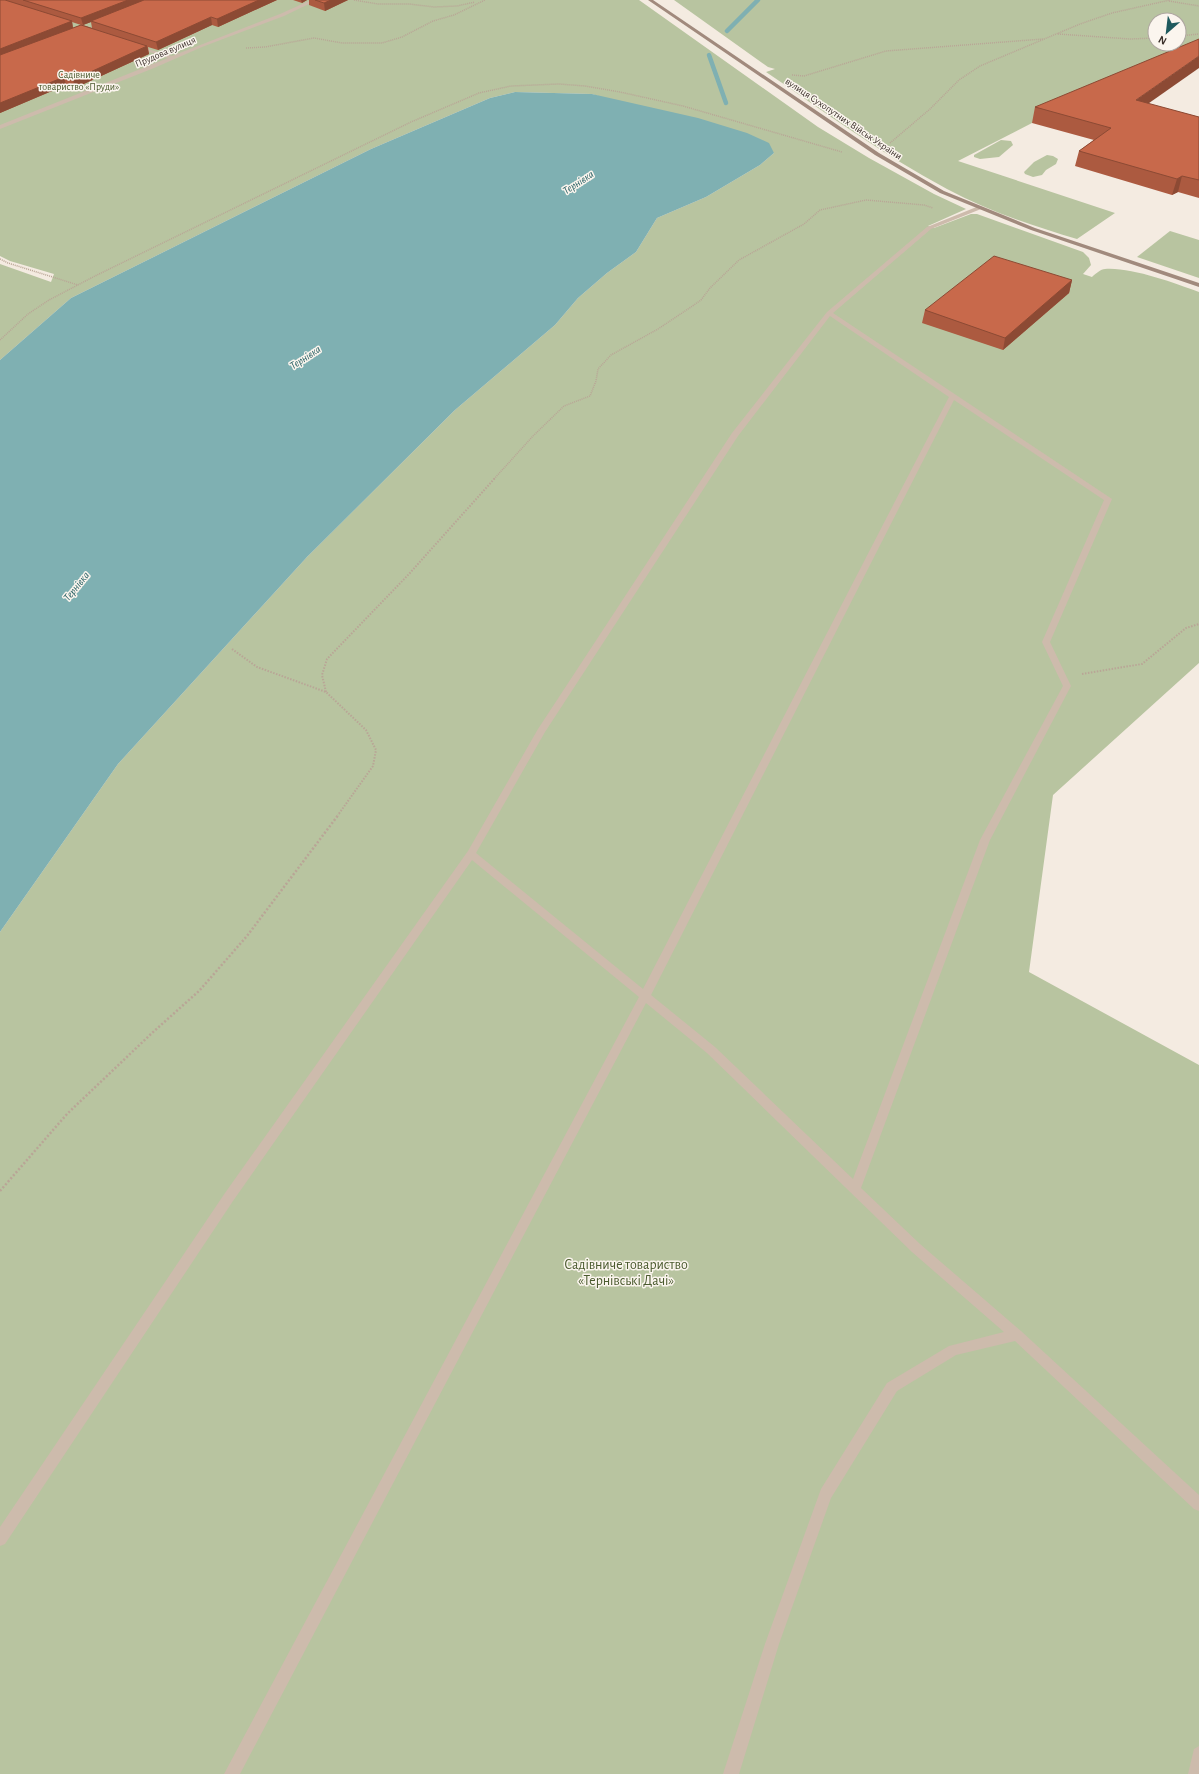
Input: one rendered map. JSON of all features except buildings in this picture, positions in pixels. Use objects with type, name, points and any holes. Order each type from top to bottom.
[{"type":"street","name":"вулиця Сухопутних Військ України","points":[[650,0],[877,154],[942,192],[1033,229],[1199,285]]},
{"type":"lane","name":"Прудова вулиця","points":[[0,127],[282,15],[315,0]]},
{"type":"lane","points":[[128,44],[172,58]]},
{"type":"lane","points":[[0,1539],[229,1196],[471,854],[541,731],[736,435],[829,313],[928,228],[979,208]]},
{"type":"lane","points":[[829,313],[1108,499],[1046,642],[1067,686],[985,840],[855,1189]]},
{"type":"lane","points":[[232,1774],[645,996],[953,396]]},
{"type":"lane","points":[[471,854],[711,1050],[916,1248],[1017,1335],[1199,1504]]},
{"type":"lane","points":[[731,1774],[772,1644],[826,1494],[892,1386],[953,1350],[1017,1335]]},
{"type":"lane","points":[[1196,1774],[1199,1754]]},
{"type":"path","points":[[354,0],[378,4],[409,4],[434,7],[457,6],[485,0]]},
{"type":"path","points":[[1167,0],[1199,6]]},
{"type":"path","points":[[877,154],[914,123],[969,71],[1056,34],[1112,13],[1170,0]]},
{"type":"path","points":[[242,47],[265,47],[314,38],[342,43],[382,43],[402,37],[433,20],[454,15],[478,2]]},
{"type":"path","points":[[1056,34],[1130,39],[1147,38]]},
{"type":"path","points":[[1187,35],[1199,34]]},
{"type":"path","points":[[760,74],[804,76],[886,51],[1046,39]]},
{"type":"path","points":[[0,340],[28,314],[49,300],[78,285],[411,122],[479,93],[510,86],[560,84],[585,86],[620,92],[683,106],[847,154]]},
{"type":"path","points":[[326,692],[322,676],[327,659],[409,574],[533,436],[564,406],[590,396],[598,369],[611,355],[658,329],[691,307],[701,300],[710,288],[739,260],[804,224],[820,210],[866,200],[924,205],[958,216]]},
{"type":"path","points":[[0,259],[8,263],[78,285]]},
{"type":"path","points":[[1063,678],[1142,664],[1186,628],[1199,624]]},
{"type":"path","points":[[0,1191],[67,1114],[152,1033],[199,992],[246,936],[307,858],[372,766],[376,750],[366,730],[326,692],[257,666],[232,649]]},
{"type":"green space","name":"Садівниче товариство «Тернівські Дачі»","points":[[0,0],[639,0],[818,127],[869,158],[934,194],[966,209],[928,226],[934,228],[971,214],[977,214],[1083,252],[1089,258],[1091,265],[1083,274],[1092,277],[1103,269],[1127,270],[1152,276],[1199,292],[1199,663],[1053,795],[1029,972],[1199,1065],[1199,1774],[0,1774],[0,932],[118,764],[307,557],[455,410],[555,325],[578,298],[607,273],[636,252],[657,218],[706,197],[760,165],[774,153],[592,94],[515,92],[490,98],[371,149],[71,298],[0,360],[0,264],[51,282],[54,274],[10,261],[0,256]]},
{"type":"green space","points":[[674,0],[1199,0],[1199,52],[1032,123],[958,161],[1115,213],[1077,239],[995,211],[963,197],[923,176],[855,133],[766,72],[775,69],[768,67]]},
{"type":"green space","points":[[1001,140],[1011,141],[1013,145],[999,157],[980,159],[974,157],[974,155]]},
{"type":"green space","points":[[1047,155],[1058,159],[1056,164],[1046,170],[1042,175],[1033,177],[1025,174],[1024,172],[1034,162]]},
{"type":"green space","points":[[1170,231],[1199,240],[1199,278],[1137,257]]},
{"type":"water","points":[[515,92],[592,94],[698,118],[747,133],[769,143],[774,153],[760,165],[706,197],[657,218],[636,252],[607,273],[578,298],[555,325],[455,410],[307,557],[118,764],[0,932],[0,360],[71,298],[371,149],[490,98]]},
{"type":"waterway","name":"Тернівка","points":[[727,31],[758,0]]},
{"type":"waterway","name":"Тернівка","points":[[709,55],[726,103]]},
{"type":"park label","name":"Садівниче товариство «Пруди»","points":[[79,80]]}]
